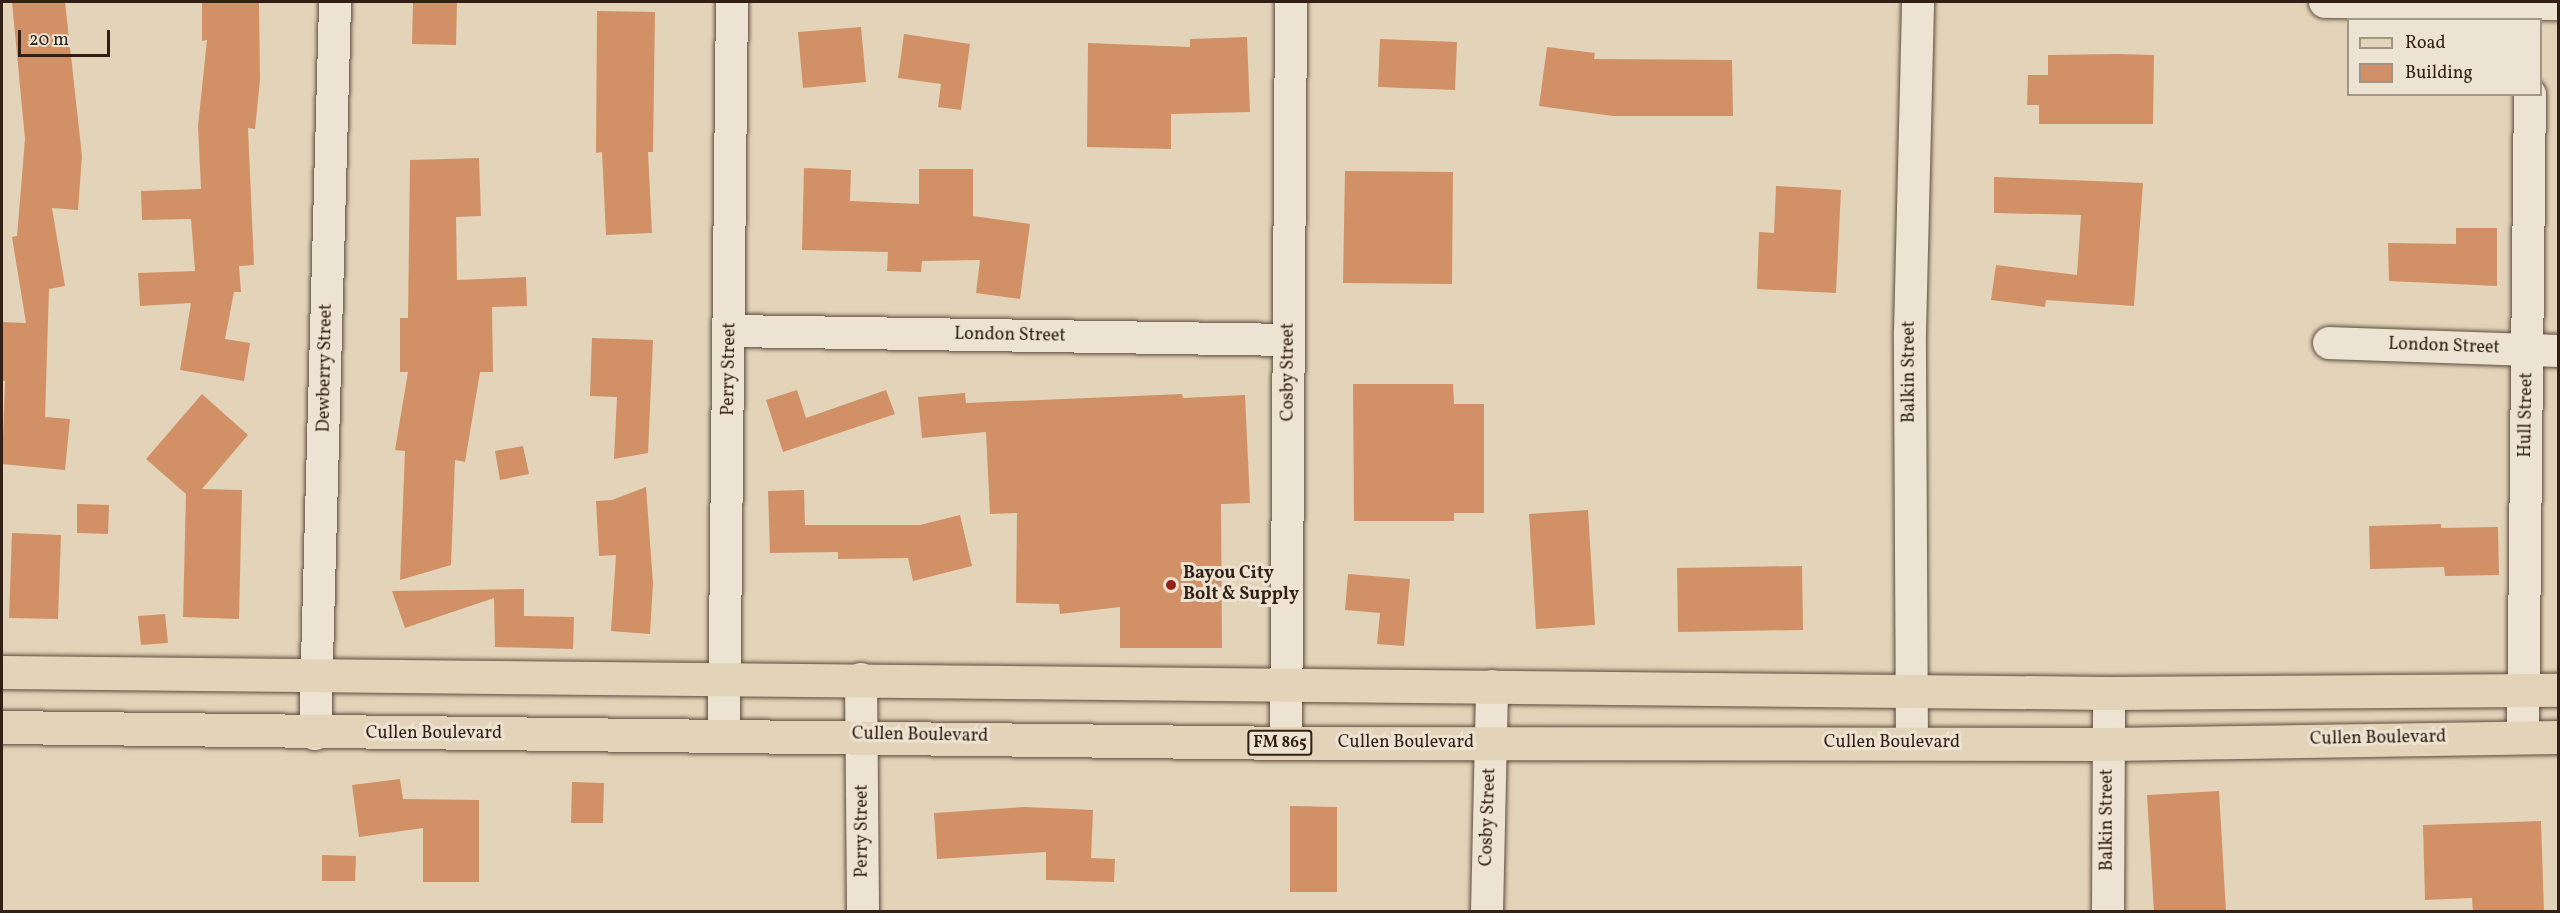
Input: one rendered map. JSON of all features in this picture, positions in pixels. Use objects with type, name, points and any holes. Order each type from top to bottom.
[{"type":"main road","points":[[2,672],[1910,689],[2109,693],[2559,690]]},
{"type":"main road","name":"Cullen Boulevard","points":[[2,727],[315,734],[862,735],[1286,743],[2108,744],[2559,737]]},
{"type":"street","name":"Dewberry Street","points":[[315,734],[335,2]]},
{"type":"street","name":"Perry Street","points":[[724,736],[731,331],[732,2]]},
{"type":"street","name":"Cosby Street","points":[[1286,743],[1291,2]]},
{"type":"street","name":"Balkin Street","points":[[1912,743],[1910,332],[1918,2]]},
{"type":"street","points":[[2325,2],[2537,7]]},
{"type":"street","name":"Hull Street","points":[[2523,736],[2543,351],[2530,96]]},
{"type":"street","name":"London Street","points":[[731,331],[1289,340]]},
{"type":"street","name":"London Street","points":[[2329,342],[2543,351]]},
{"type":"street","name":"Perry Street","points":[[861,679],[863,912]]},
{"type":"street","name":"Cosby Street","points":[[1487,912],[1492,686]]},
{"type":"street","name":"Balkin Street","points":[[2108,912],[2109,693]]},
{"type":"building","points":[[12,2],[65,2],[82,156],[78,210],[52,208],[65,286],[49,289],[45,417],[70,419],[65,470],[2,464],[5,381],[2,381],[2,322],[26,323],[12,237],[17,236],[25,139]]},
{"type":"building","points":[[202,2],[259,2],[260,80],[255,129],[248,128],[254,265],[239,266],[241,292],[234,292],[225,339],[250,343],[244,381],[180,370],[191,303],[140,306],[138,273],[195,271],[191,219],[142,220],[141,191],[201,189],[198,126],[207,40],[202,41]]},
{"type":"building","points":[[413,2],[457,2],[456,45],[412,44]]},
{"type":"building","points":[[597,11],[655,12],[653,152],[648,152],[652,233],[606,235],[602,152],[596,153]]},
{"type":"building","points":[[861,27],[866,82],[803,88],[798,32]]},
{"type":"building","points":[[904,34],[970,44],[961,110],[938,107],[941,84],[898,78]]},
{"type":"building","points":[[1247,37],[1250,112],[1171,114],[1171,149],[1087,147],[1088,43],[1190,47],[1190,39]]},
{"type":"building","points":[[1380,39],[1457,42],[1455,90],[1378,87]]},
{"type":"building","points":[[1547,47],[1595,53],[1594,59],[1732,60],[1733,116],[1613,116],[1539,106]]},
{"type":"building","points":[[2048,55],[2154,55],[2153,124],[2039,124],[2039,105],[2027,105],[2028,75],[2048,75]]},
{"type":"building","points":[[479,158],[481,216],[456,217],[457,280],[526,277],[527,306],[492,307],[493,372],[480,372],[465,462],[455,460],[451,565],[400,580],[405,451],[395,450],[408,372],[400,372],[400,318],[408,318],[410,160]]},
{"type":"building","points":[[804,168],[851,170],[850,201],[919,204],[919,169],[973,169],[973,216],[1030,224],[1020,299],[976,293],[980,260],[922,261],[921,272],[887,271],[888,252],[802,250]]},
{"type":"building","points":[[1345,171],[1453,172],[1452,284],[1343,283]]},
{"type":"building","points":[[1994,177],[2143,183],[2134,306],[2046,300],[2045,307],[1991,300],[1996,265],[2077,275],[2081,215],[1994,213]]},
{"type":"building","points":[[1776,186],[1841,190],[1836,293],[1757,289],[1759,232],[1774,233]]},
{"type":"building","points":[[2456,228],[2497,228],[2497,286],[2389,281],[2388,243],[2456,244]]},
{"type":"building","points":[[592,338],[653,340],[648,453],[614,459],[617,397],[590,396]]},
{"type":"building","points":[[1353,384],[1453,384],[1454,404],[1484,404],[1484,513],[1454,513],[1454,521],[1354,521]]},
{"type":"building","points":[[797,390],[806,418],[886,390],[895,414],[783,452],[766,400]]},
{"type":"building","points":[[965,393],[966,403],[1182,394],[1183,398],[1245,395],[1250,503],[1221,504],[1222,648],[1120,648],[1120,607],[1060,614],[1059,604],[1016,603],[1017,513],[990,514],[986,432],[922,438],[918,397]]},
{"type":"building","points":[[202,394],[248,435],[202,489],[242,490],[239,619],[183,617],[186,494],[146,459]]},
{"type":"building","points":[[523,446],[529,474],[500,480],[495,451]]},
{"type":"building","points":[[646,487],[653,583],[650,634],[611,631],[616,555],[599,556],[596,501],[612,500]]},
{"type":"building","points":[[804,490],[805,525],[920,525],[960,515],[972,566],[913,581],[908,558],[838,559],[838,552],[770,553],[768,491]]},
{"type":"building","points":[[77,504],[109,505],[108,534],[77,533]]},
{"type":"building","points":[[1588,510],[1595,625],[1536,629],[1529,514]]},
{"type":"building","points":[[2441,524],[2441,528],[2498,527],[2499,575],[2445,576],[2444,567],[2370,569],[2369,526]]},
{"type":"building","points":[[12,533],[61,535],[58,619],[9,618]]},
{"type":"building","points":[[1802,566],[1803,630],[1678,632],[1677,568]]},
{"type":"building","points":[[1348,574],[1410,579],[1404,646],[1377,644],[1380,613],[1345,610]]},
{"type":"building","points":[[524,589],[524,616],[574,617],[573,649],[495,647],[494,598],[405,628],[392,591]]},
{"type":"building","points":[[165,614],[168,643],[141,645],[138,616]]},
{"type":"building","points":[[400,779],[403,799],[479,800],[479,882],[423,882],[423,828],[359,837],[352,785]]},
{"type":"building","points":[[572,782],[604,783],[603,823],[571,823]]},
{"type":"building","points":[[2219,791],[2226,912],[2154,912],[2147,795]]},
{"type":"building","points":[[1290,806],[1337,807],[1337,892],[1290,892]]},
{"type":"building","points":[[1024,807],[1093,810],[1091,858],[1115,859],[1114,882],[1046,880],[1046,852],[937,859],[934,813]]},
{"type":"building","points":[[2541,821],[2544,912],[2473,912],[2472,898],[2425,900],[2423,825]]},
{"type":"building","points":[[322,855],[356,856],[355,881],[322,881]]},
{"type":"place","name":"Bayou City Bolt & Supply","points":[[1171,585]]}]
